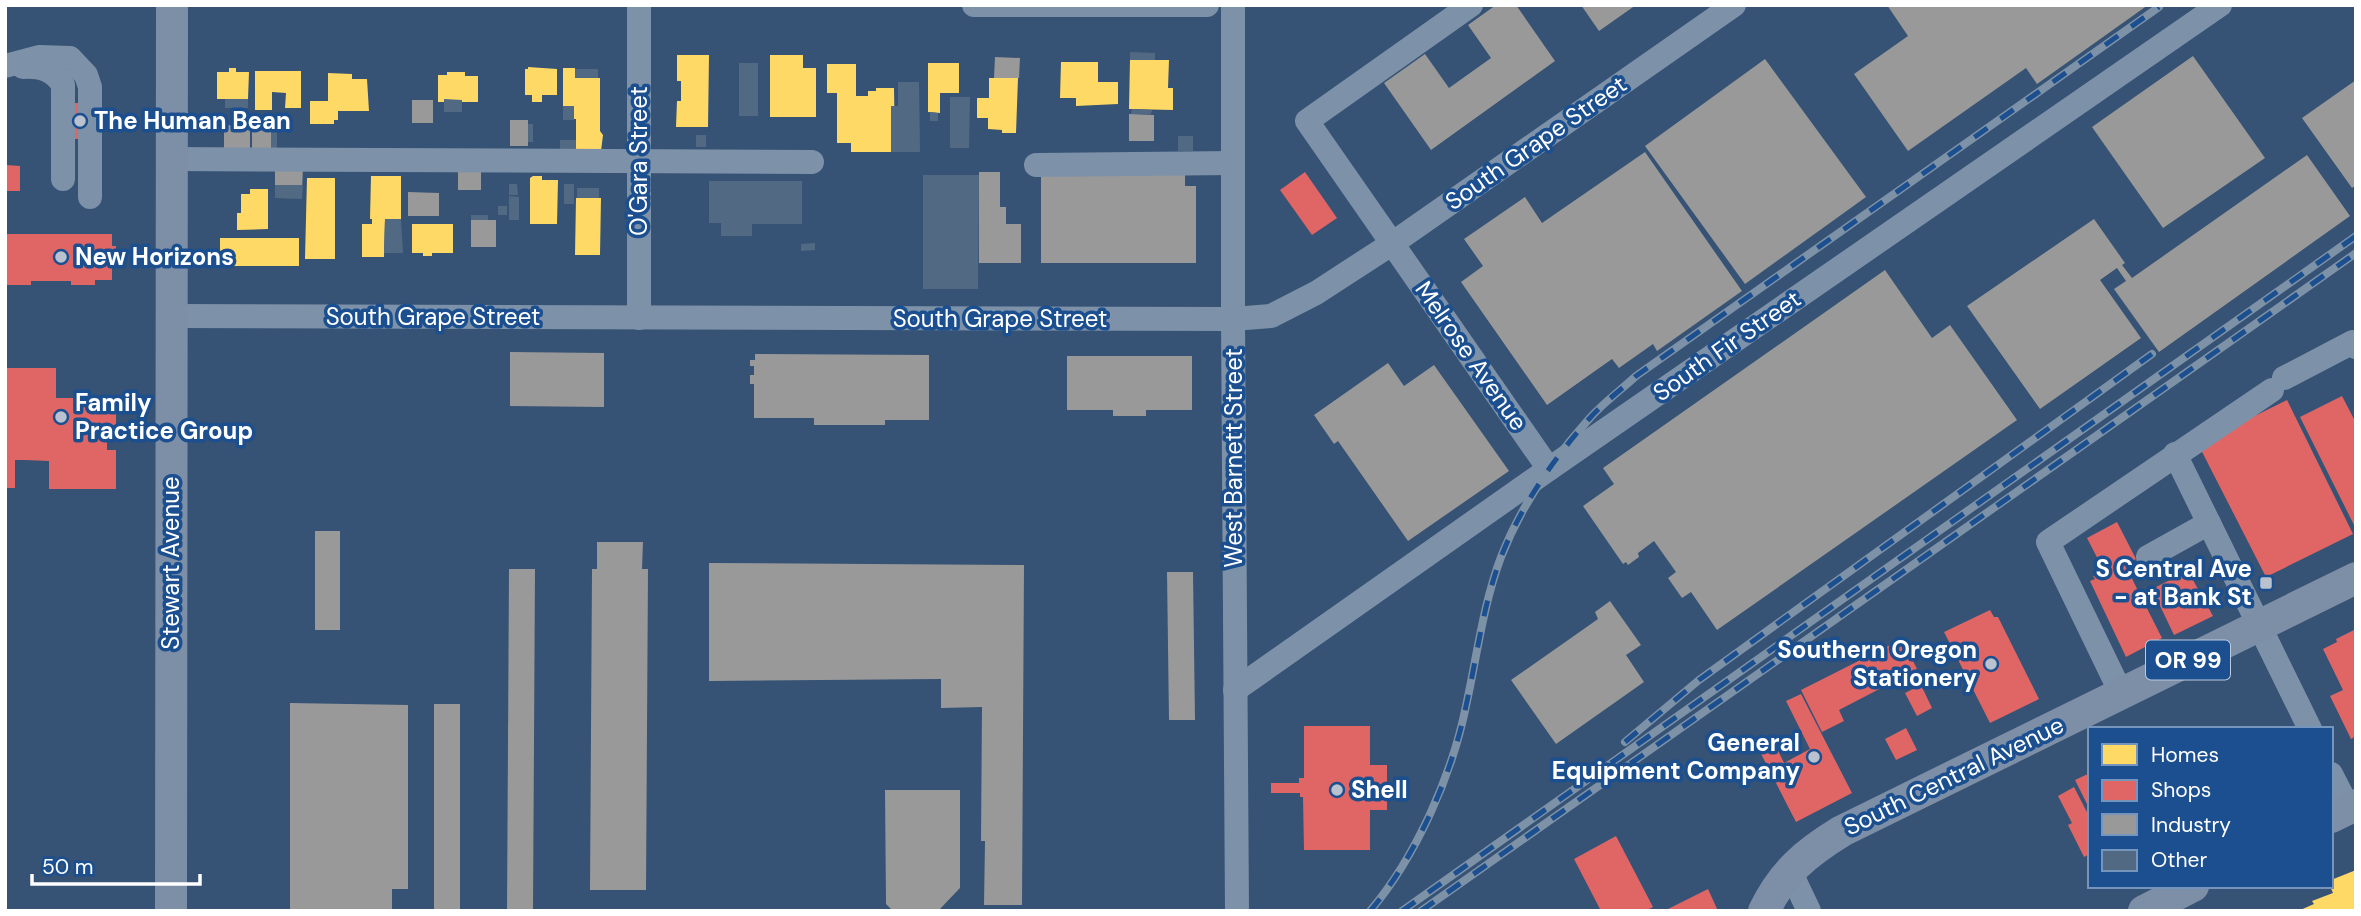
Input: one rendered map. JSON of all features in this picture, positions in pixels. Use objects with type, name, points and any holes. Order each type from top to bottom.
[{"type":"main road","name":"Stewart Avenue","points":[[171,911],[172,5]]},
{"type":"main road","name":"South Central Avenue","points":[[1764,911],[1772,894],[1790,871],[1810,851],[1842,831],[2356,578]]},
{"type":"main road","points":[[2144,911],[2189,888]]},
{"type":"street","name":"O'Gara Street","points":[[639,5],[639,318]]},
{"type":"street","points":[[974,5],[1207,5]]},
{"type":"street","name":"West Barnett Street","points":[[1233,5],[1237,911]]},
{"type":"street","name":"Melrose Avenue","points":[[1471,5],[1307,121],[1549,469]]},
{"type":"street","name":"South Grape Street","points":[[172,316],[1233,319],[1271,316],[1296,305],[1393,243],[1734,5]]},
{"type":"street","name":"South Fir Street","points":[[1235,690],[1549,469],[2220,5]]},
{"type":"street","points":[[5,67],[39,57],[70,58],[86,75],[90,87],[90,197]]},
{"type":"street","points":[[5,67],[31,66],[46,69],[57,75],[63,85],[63,179]]},
{"type":"street","points":[[172,159],[812,162]]},
{"type":"street","points":[[1036,165],[1233,163]]},
{"type":"street","points":[[2121,694],[2048,542],[2278,384],[2353,342],[2356,347]]},
{"type":"street","points":[[2175,454],[2309,727]]},
{"type":"street","points":[[2148,557],[2210,523]]},
{"type":"street","points":[[2333,779],[2345,810]]},
{"type":"street","points":[[1790,871],[1809,911]]},
{"type":"building: Homes","points":[[677,55],[709,55],[708,127],[676,127],[677,101],[681,101],[681,81],[677,81]]},
{"type":"building: Homes","points":[[770,55],[803,55],[803,68],[816,68],[816,117],[770,117]]},
{"type":"building: Homes","points":[[1130,60],[1169,60],[1168,88],[1173,88],[1173,110],[1129,109]]},
{"type":"building: Homes","points":[[1061,62],[1098,62],[1098,82],[1118,82],[1118,104],[1076,106],[1076,98],[1060,98]]},
{"type":"building: Homes","points":[[928,63],[959,63],[959,93],[940,93],[940,113],[928,112]]},
{"type":"building: Homes","points":[[827,64],[856,64],[856,96],[868,96],[868,91],[876,91],[876,88],[894,88],[895,152],[851,152],[851,143],[837,143],[837,93],[827,93]]},
{"type":"building: Homes","points":[[229,68],[236,68],[236,72],[249,72],[248,99],[217,99],[217,72],[229,72]]},
{"type":"building: Homes","points":[[563,68],[575,68],[575,78],[600,78],[600,131],[603,135],[601,151],[576,151],[574,106],[563,106]]},
{"type":"building: Homes","points":[[525,69],[557,69],[557,95],[542,95],[542,102],[532,102],[532,95],[525,95]]},
{"type":"building: Homes","points":[[255,71],[301,71],[301,108],[285,108],[286,93],[272,92],[272,110],[255,110]]},
{"type":"building: Homes","points":[[447,72],[465,72],[465,76],[478,76],[478,102],[438,102],[438,75],[447,75]]},
{"type":"building: Homes","points":[[328,73],[352,74],[352,79],[367,79],[369,111],[338,111],[338,120],[334,120],[334,124],[310,124],[310,101],[328,101]]},
{"type":"building: Homes","points":[[989,78],[1018,78],[1016,133],[988,129],[988,118],[977,118],[977,98],[989,98]]},
{"type":"building: Homes","points":[[371,176],[401,176],[401,219],[385,219],[384,257],[362,257],[362,224],[372,224]]},
{"type":"building: Homes","points":[[542,176],[542,180],[558,180],[557,224],[530,224],[530,178]]},
{"type":"building: Homes","points":[[307,178],[335,178],[335,259],[305,259]]},
{"type":"building: Homes","points":[[250,189],[268,189],[268,229],[237,230],[241,194],[250,194]]},
{"type":"building: Homes","points":[[576,198],[601,198],[600,255],[575,255]]},
{"type":"building: Homes","points":[[412,224],[453,224],[453,253],[423,256],[423,253],[412,253]]},
{"type":"building: Homes","points":[[220,238],[299,238],[299,266],[220,266]]},
{"type":"building: Homes","points":[[2356,870],[2356,911],[2298,911],[2314,904],[2312,901],[2333,893],[2331,888],[2333,879]]},
{"type":"building: Shops","name":"The Human Bean","points":[[73,103],[86,103],[86,139],[73,139]]},
{"type":"building: Shops","points":[[6,165],[20,166],[20,191],[6,191]]},
{"type":"building: Shops","points":[[1305,172],[1337,218],[1312,235],[1280,190]]},
{"type":"building: Shops","name":"New Horizons","points":[[5,234],[112,234],[112,246],[116,246],[116,268],[112,268],[112,280],[95,280],[95,285],[71,285],[71,281],[31,281],[31,285],[7,285]]},
{"type":"building: Shops","name":"Family Practice Group","points":[[7,368],[56,368],[56,398],[116,398],[116,436],[107,436],[107,450],[116,450],[116,489],[49,489],[49,461],[24,460],[15,460],[15,488],[5,488]]},
{"type":"building: Shops","points":[[2342,396],[2356,423],[2356,529],[2300,417]]},
{"type":"building: Shops","points":[[2287,400],[2353,534],[2266,577],[2198,444]]},
{"type":"building: Shops","points":[[2117,522],[2136,559],[2125,565],[2162,638],[2126,657],[2090,581],[2095,579],[2093,576],[2104,571],[2087,538]]},
{"type":"building: Shops","points":[[2188,571],[2213,616],[2174,635],[2152,589]]},
{"type":"building: Shops","name":"Southern Oregon Stationery","points":[[1990,610],[1994,617],[1998,617],[2039,699],[1990,723],[1944,632]]},
{"type":"building: Shops","points":[[2356,629],[2356,736],[2351,739],[2330,696],[2343,690],[2323,649]]},
{"type":"building: Shops","points":[[1902,639],[1917,669],[1907,674],[1908,677],[1893,684],[1888,682],[1889,684],[1839,710],[1844,721],[1822,732],[1801,690]]},
{"type":"building: Shops","points":[[1921,685],[1932,708],[1917,716],[1905,693]]},
{"type":"building: Shops","name":"General Equipment Company","points":[[1801,694],[1852,793],[1796,822],[1758,748],[1773,740],[1784,763],[1810,749],[1786,701]]},
{"type":"building: Shops","points":[[1304,726],[1370,726],[1370,765],[1387,765],[1387,810],[1370,810],[1370,850],[1304,850],[1303,797],[1300,797],[1300,793],[1271,793],[1271,783],[1299,783],[1299,778],[1304,778]]},
{"type":"building: Shops","points":[[1906,728],[1917,750],[1896,760],[1885,739]]},
{"type":"building: Shops","points":[[2088,774],[2088,806],[2075,780]]},
{"type":"building: Shops","points":[[2074,787],[2088,814],[2088,855],[2084,857],[2068,825],[2072,823],[2058,796]]},
{"type":"building: Shops","points":[[1616,836],[1653,907],[1645,911],[1601,911],[1574,859]]},
{"type":"building: Shops","points":[[1708,889],[1718,911],[1664,911]]},
{"type":"building: Industry","points":[[1496,5],[1516,5],[1555,61],[1431,150],[1384,83],[1425,54],[1449,88],[1491,58],[1468,25]]},
{"type":"building: Industry","points":[[1581,5],[1636,5],[1599,31]]},
{"type":"building: Industry","points":[[1887,5],[2148,5],[2037,84],[2026,68],[1908,151],[1854,74],[1908,36]]},
{"type":"building: Industry","points":[[2193,56],[2265,158],[2163,228],[2092,127]]},
{"type":"building: Industry","points":[[995,57],[1020,58],[1019,78],[994,78]]},
{"type":"building: Industry","points":[[1765,59],[1866,197],[1745,284],[1645,146]]},
{"type":"building: Industry","points":[[2356,80],[2356,185],[2352,188],[2302,118]]},
{"type":"building: Industry","points":[[412,100],[433,100],[433,123],[412,123]]},
{"type":"building: Industry","points":[[1129,114],[1154,115],[1154,141],[1129,141]]},
{"type":"building: Industry","points":[[510,120],[528,120],[528,146],[510,146]]},
{"type":"building: Industry","points":[[224,125],[250,126],[250,148],[224,148]]},
{"type":"building: Industry","points":[[252,126],[271,126],[271,148],[252,148]]},
{"type":"building: Industry","points":[[1645,152],[1742,291],[1657,351],[1653,344],[1619,368],[1612,359],[1547,405],[1461,282],[1483,266],[1464,239],[1525,197],[1542,223]]},
{"type":"building: Industry","points":[[2307,155],[2350,216],[2159,352],[2114,289],[2126,281],[2117,268],[2100,280],[2141,338],[2040,409],[1967,306],[2094,219],[2125,263],[2122,265],[2132,278]]},
{"type":"building: Industry","points":[[275,168],[303,168],[302,190],[275,189]]},
{"type":"building: Industry","points":[[458,171],[481,171],[481,190],[458,190]]},
{"type":"building: Industry","points":[[979,172],[1000,172],[1000,207],[1006,207],[1006,224],[1021,224],[1021,263],[979,263]]},
{"type":"building: Industry","points":[[1041,173],[1185,174],[1185,186],[1196,186],[1196,263],[1041,263]]},
{"type":"building: Industry","points":[[408,192],[439,193],[439,216],[408,216]]},
{"type":"building: Industry","points":[[471,220],[496,220],[496,247],[471,247]]},
{"type":"building: Industry","points":[[1885,270],[1932,338],[1950,325],[2017,420],[1717,630],[1691,592],[1682,598],[1668,578],[1676,572],[1654,541],[1638,553],[1639,557],[1628,565],[1626,562],[1623,564],[1583,506],[1614,484],[1603,468]]},
{"type":"building: Industry","points":[[510,352],[604,353],[604,407],[510,406]]},
{"type":"building: Industry","points":[[755,354],[929,355],[929,420],[885,420],[885,425],[814,425],[814,418],[754,418],[754,384],[750,384],[750,375],[754,375],[754,366],[750,366],[750,360],[755,360]]},
{"type":"building: Industry","points":[[1067,356],[1192,356],[1192,410],[1146,410],[1146,416],[1113,416],[1113,410],[1067,410]]},
{"type":"building: Industry","points":[[1388,363],[1404,386],[1434,365],[1509,471],[1408,541],[1338,441],[1334,444],[1314,415]]},
{"type":"building: Industry","points":[[315,531],[340,531],[340,630],[315,630]]},
{"type":"building: Industry","points":[[597,542],[643,542],[642,569],[648,569],[646,890],[590,890],[592,569],[597,569]]},
{"type":"building: Industry","points":[[709,563],[1024,565],[1022,905],[984,905],[985,841],[981,841],[982,707],[941,708],[941,679],[709,681]]},
{"type":"building: Industry","points":[[509,569],[535,569],[533,911],[507,911]]},
{"type":"building: Industry","points":[[1167,572],[1193,572],[1195,720],[1169,720]]},
{"type":"building: Industry","points":[[1610,601],[1641,645],[1626,655],[1644,682],[1556,744],[1511,680],[1598,619],[1595,612]]},
{"type":"building: Industry","points":[[290,703],[408,705],[408,889],[392,889],[392,911],[290,911]]},
{"type":"building: Industry","points":[[434,704],[460,704],[460,911],[434,911]]},
{"type":"building: Industry","points":[[885,790],[960,790],[960,888],[938,911],[893,911],[886,904]]},
{"type":"building: Other","points":[[1130,52],[1155,53],[1155,60],[1130,60]]},
{"type":"building: Other","points":[[739,63],[758,63],[758,116],[739,116]]},
{"type":"building: Other","points":[[575,69],[598,69],[598,78],[575,78]]},
{"type":"building: Other","points":[[898,82],[919,82],[920,152],[891,152],[891,106],[898,106]]},
{"type":"building: Other","points":[[950,97],[970,97],[969,148],[950,148]]},
{"type":"building: Other","points":[[225,99],[248,99],[248,108],[225,108]]},
{"type":"building: Other","points":[[444,99],[462,100],[462,112],[444,112]]},
{"type":"building: Other","points":[[563,106],[574,106],[574,120],[563,120]]},
{"type":"building: Other","points":[[1132,109],[1152,110],[1151,114],[1131,114]]},
{"type":"building: Other","points":[[930,112],[938,113],[938,121],[930,121]]},
{"type":"building: Other","points":[[528,124],[533,124],[533,142],[528,142]]},
{"type":"building: Other","points":[[271,126],[277,126],[277,148],[271,148]]},
{"type":"building: Other","points":[[696,135],[706,135],[706,147],[696,147]]},
{"type":"building: Other","points":[[1178,136],[1193,136],[1193,151],[1178,151]]},
{"type":"building: Other","points":[[560,140],[576,140],[576,150],[560,150]]},
{"type":"building: Other","points":[[923,175],[979,175],[978,289],[923,289]]},
{"type":"building: Other","points":[[709,181],[802,181],[802,224],[752,224],[752,236],[721,236],[721,223],[709,223]]},
{"type":"building: Other","points":[[509,184],[517,184],[518,195],[509,195]]},
{"type":"building: Other","points":[[564,184],[574,184],[574,204],[564,204]]},
{"type":"building: Other","points":[[275,185],[303,185],[302,199],[275,198]]},
{"type":"building: Other","points":[[577,188],[599,188],[599,198],[577,198]]},
{"type":"building: Other","points":[[509,196],[519,197],[519,220],[509,220]]},
{"type":"building: Other","points":[[498,206],[507,206],[507,215],[498,215]]},
{"type":"building: Other","points":[[471,215],[488,215],[488,220],[471,220]]},
{"type":"building: Other","points":[[385,219],[401,219],[403,253],[384,253]]},
{"type":"building: Other","points":[[815,243],[815,250],[801,251],[801,244]]},
{"type":"railway","points":[[1370,911],[1387,890],[1417,841],[1442,787],[1460,732],[1489,594],[1509,538],[1539,484],[1589,419],[1636,376],[2159,7]]},
{"type":"railway","points":[[1402,911],[2356,236]]},
{"type":"railway","points":[[1421,911],[2356,253]]},
{"type":"railway","points":[[1625,742],[1699,680],[2152,354]]},
{"type":"place","name":"The Human Bean","points":[[80,121]]},
{"type":"place","name":"New Horizons","points":[[61,257]]},
{"type":"place","name":"Family Practice Group","points":[[61,417]]},
{"type":"place","name":"S Central Ave - at Bank St","points":[[2266,583]]},
{"type":"place","name":"Southern Oregon Stationery","points":[[1991,664]]},
{"type":"place","name":"General Equipment Company","points":[[1814,757]]},
{"type":"place","name":"Shell","points":[[1337,790]]}]
